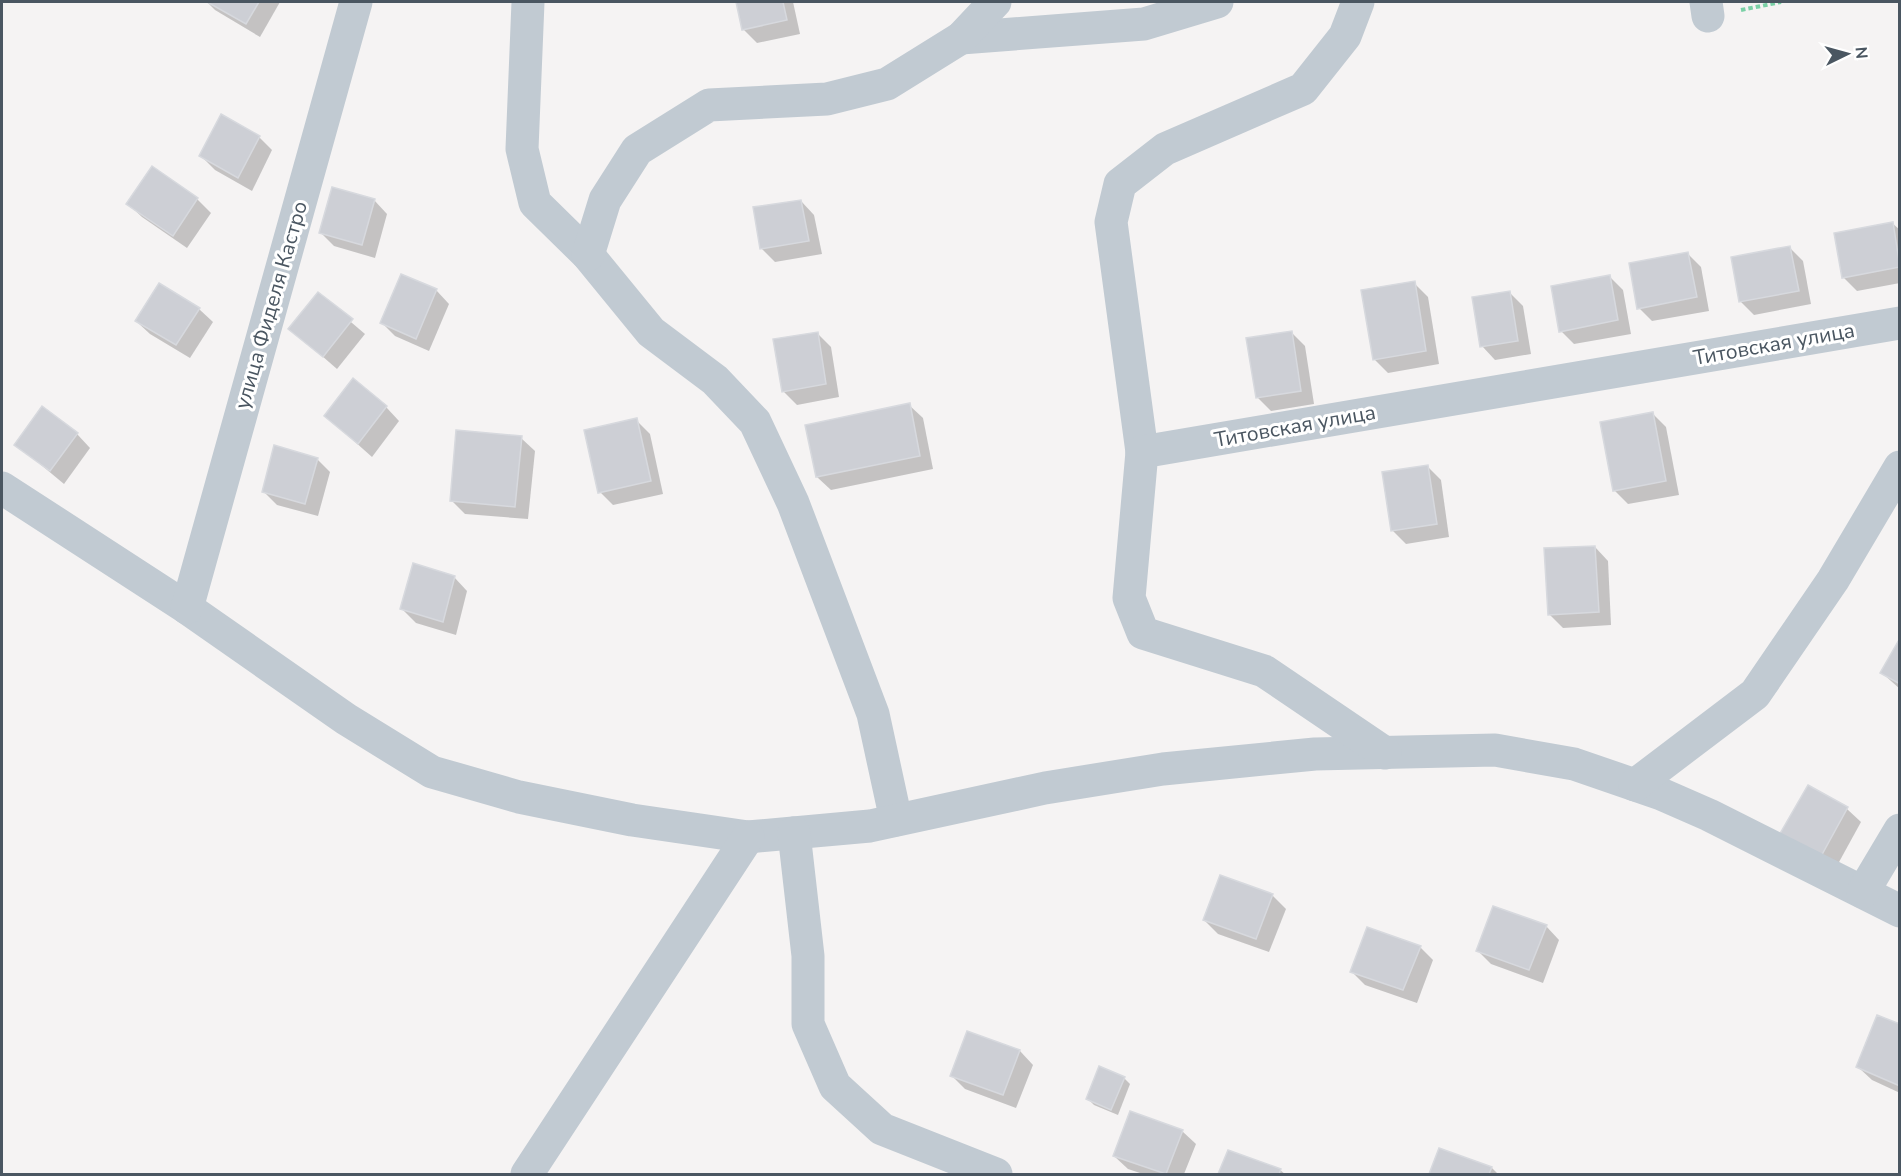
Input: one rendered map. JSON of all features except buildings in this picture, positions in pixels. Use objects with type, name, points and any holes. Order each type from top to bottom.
[{"type":"street","name":"улица Фиделя Кастро","points":[[187,608],[356,2]]},
{"type":"street","points":[[528,2],[522,149],[535,203],[588,255],[651,332],[715,380],[754,422],[794,503],[873,714],[896,820]]},
{"type":"street","points":[[588,255],[604,200],[637,150],[709,105],[827,99],[887,84],[961,38],[995,2]]},
{"type":"street","points":[[961,38],[1144,24],[1217,2]]},
{"type":"street","points":[[1358,2],[1345,36],[1303,89],[1166,149],[1120,184],[1111,222],[1142,452],[1129,598],[1143,633],[1264,671],[1385,753]]},
{"type":"street","name":"Титовская улица","points":[[1142,452],[1899,323]]},
{"type":"street","points":[[1635,785],[1755,694],[1833,580],[1899,467]]},
{"type":"street","points":[[2,488],[187,608],[346,719],[432,772],[519,797],[632,820],[748,837],[870,826],[1045,788],[1163,770],[1315,754],[1495,750],[1574,764],[1635,785],[1709,815],[1899,911]]},
{"type":"street","points":[[1863,892],[1899,830]]},
{"type":"street","points":[[794,833],[808,956],[808,1024],[835,1086],[882,1129],[996,1174]]},
{"type":"street","points":[[527,1174],[748,837]]},
{"type":"path","points":[[1707,9],[1781,2]]}]
